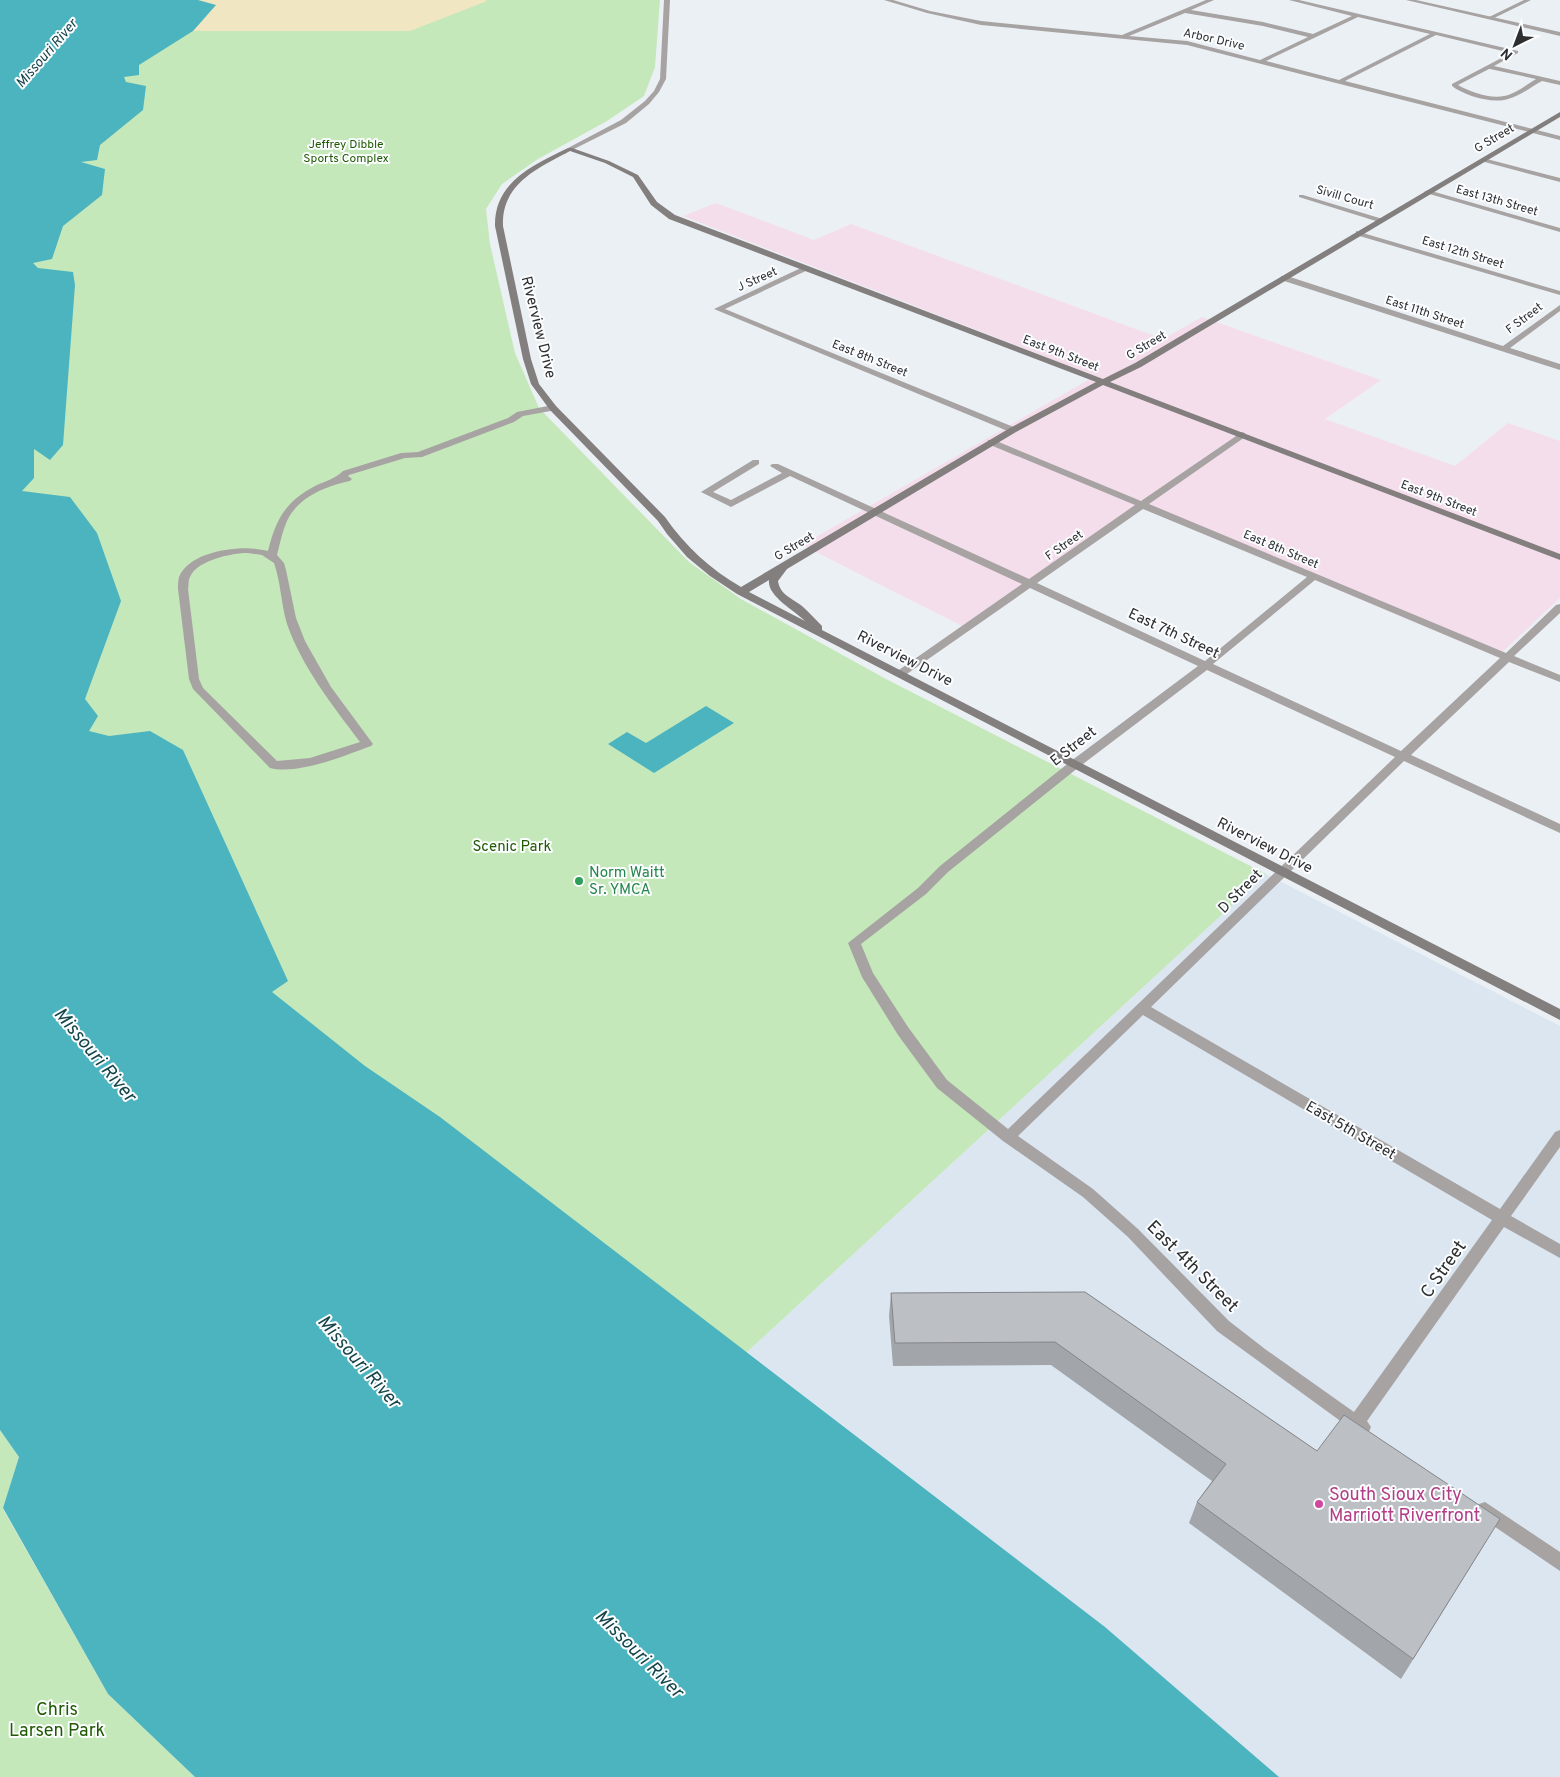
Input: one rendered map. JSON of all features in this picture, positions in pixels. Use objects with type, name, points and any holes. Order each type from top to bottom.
[{"type":"main road","name":"G Street","points":[[741,592],[991,442],[1138,365],[1560,114]]},
{"type":"main road","name":"East 9th Street","points":[[570,150],[607,162],[636,176],[654,204],[672,217],[1560,557]]},
{"type":"main road","name":"Riverview Drive","points":[[570,150],[531,170],[515,185],[502,201],[499,209],[499,226],[534,384],[560,416],[662,519],[671,535],[696,561],[741,592],[1560,1015]]},
{"type":"main road","points":[[783,567],[773,581],[776,592],[798,608],[823,634]]},
{"type":"street","points":[[570,150],[619,124],[643,106],[659,90],[663,79],[667,0]]},
{"type":"street","name":"Arbor Drive","points":[[887,0],[929,12],[981,23],[1187,43],[1560,138]]},
{"type":"street","points":[[1122,36],[1211,0]]},
{"type":"street","points":[[1292,0],[1516,52],[1454,85],[1466,91],[1506,98],[1541,79]]},
{"type":"street","points":[[1409,0],[1560,34]]},
{"type":"street","points":[[1490,18],[1528,0]]},
{"type":"street","points":[[1185,11],[1254,22],[1313,36]]},
{"type":"street","points":[[1261,62],[1265,58],[1358,15]]},
{"type":"street","points":[[1339,82],[1436,33]]},
{"type":"street","points":[[1490,67],[1560,84]]},
{"type":"street","points":[[1483,160],[1560,180]]},
{"type":"street","name":"East 13th Street","points":[[1428,192],[1560,230]]},
{"type":"street","name":"Sivill Court","points":[[1301,196],[1382,220]]},
{"type":"street","name":"East 12th Street","points":[[1359,233],[1560,293]]},
{"type":"street","name":"J Street","points":[[718,309],[806,269]]},
{"type":"street","name":"East 11th Street","points":[[1284,278],[1560,367]]},
{"type":"street","name":"F Street","points":[[1504,349],[1560,307]]},
{"type":"street","name":"East 8th Street","points":[[718,309],[1013,430]]},
{"type":"street","points":[[271,557],[283,520],[289,512],[321,486],[340,479],[352,479],[410,462],[419,455],[511,420],[520,414],[553,408]]},
{"type":"street","points":[[511,420],[560,416]]},
{"type":"street","name":"F Street","points":[[900,674],[1242,435]]},
{"type":"street","name":"East 8th Street","points":[[991,442],[1560,679]]},
{"type":"street","points":[[756,462],[706,492],[731,504],[789,472]]},
{"type":"street","name":"East 7th Street","points":[[775,466],[1560,829]]},
{"type":"street","points":[[243,551],[256,552],[271,557],[277,560],[280,567],[289,612],[305,651],[325,688],[367,744],[312,762],[274,765],[198,689],[194,679],[183,590],[184,578],[189,570],[220,554],[243,551]]},
{"type":"street","name":"E Street","points":[[854,943],[922,891],[944,869],[1075,764],[1206,665],[1314,576]]},
{"type":"street","name":"D Street","points":[[1008,1136],[1560,607]]},
{"type":"street","name":"East 4th Street","points":[[854,943],[867,974],[903,1031],[942,1084],[1008,1136],[1088,1193],[1133,1233],[1223,1326],[1258,1354],[1372,1434]]},
{"type":"street","name":"East 5th Street","points":[[1142,1008],[1560,1252]]},
{"type":"street","name":"C Street","points":[[1356,1423],[1560,1136]]},
{"type":"street","points":[[1470,1500],[1560,1562]]},
{"type":"shaded area","points":[[716,203],[814,240],[851,224],[1163,339],[1202,317],[1381,380],[1325,419],[1455,466],[1508,423],[1560,441],[1560,598],[1497,657],[1137,505],[962,626],[802,545],[1095,376],[683,216]]},
{"type":"shaded area","points":[[1266,874],[1560,1026],[1560,1777],[1279,1777],[1105,1627],[747,1352]]},
{"type":"green space","name":"Scenic Park","points":[[179,0],[660,0],[655,67],[644,96],[607,121],[538,159],[502,184],[486,209],[490,244],[515,353],[539,408],[689,562],[741,599],[886,679],[1266,874],[747,1352],[260,1088],[0,596],[22,278],[86,101]]},
{"type":"green space","name":"Chris Larsen Park","points":[[0,1430],[19,1457],[3,1509],[108,1694],[195,1777],[0,1777]]},
{"type":"sand","points":[[191,0],[487,1],[410,31],[193,31],[204,19]]},
{"type":"water","name":"Missouri River","points":[[0,0],[198,0],[216,5],[193,31],[139,65],[139,75],[124,77],[126,82],[146,86],[143,110],[100,145],[97,160],[81,162],[105,169],[102,195],[63,226],[52,259],[33,263],[38,268],[73,272],[75,285],[63,445],[50,460],[34,449],[34,478],[22,491],[70,497],[97,533],[121,601],[85,699],[98,716],[89,731],[109,736],[150,731],[183,750],[288,981],[272,992],[365,1066],[440,1117],[1105,1627],[1279,1777],[195,1777],[108,1694],[3,1508],[19,1457],[0,1430]]},
{"type":"water","points":[[706,706],[734,723],[654,773],[608,744],[627,732],[646,743]]},
{"type":"building","name":"South Sioux City Marriott Riverfront","points":[[1085,1292],[1317,1451],[1344,1415],[1500,1519],[1413,1659],[1197,1502],[1226,1464],[1055,1342],[895,1343],[891,1293]]},
{"type":"place","name":"Norm Waitt Sr. YMCA","points":[[579,881]]},
{"type":"place","name":"South Sioux City Marriott Riverfront","points":[[1319,1504]]},
{"type":"park label","name":"Jeffrey Dibble Sports Complex","points":[[346,151]]}]
